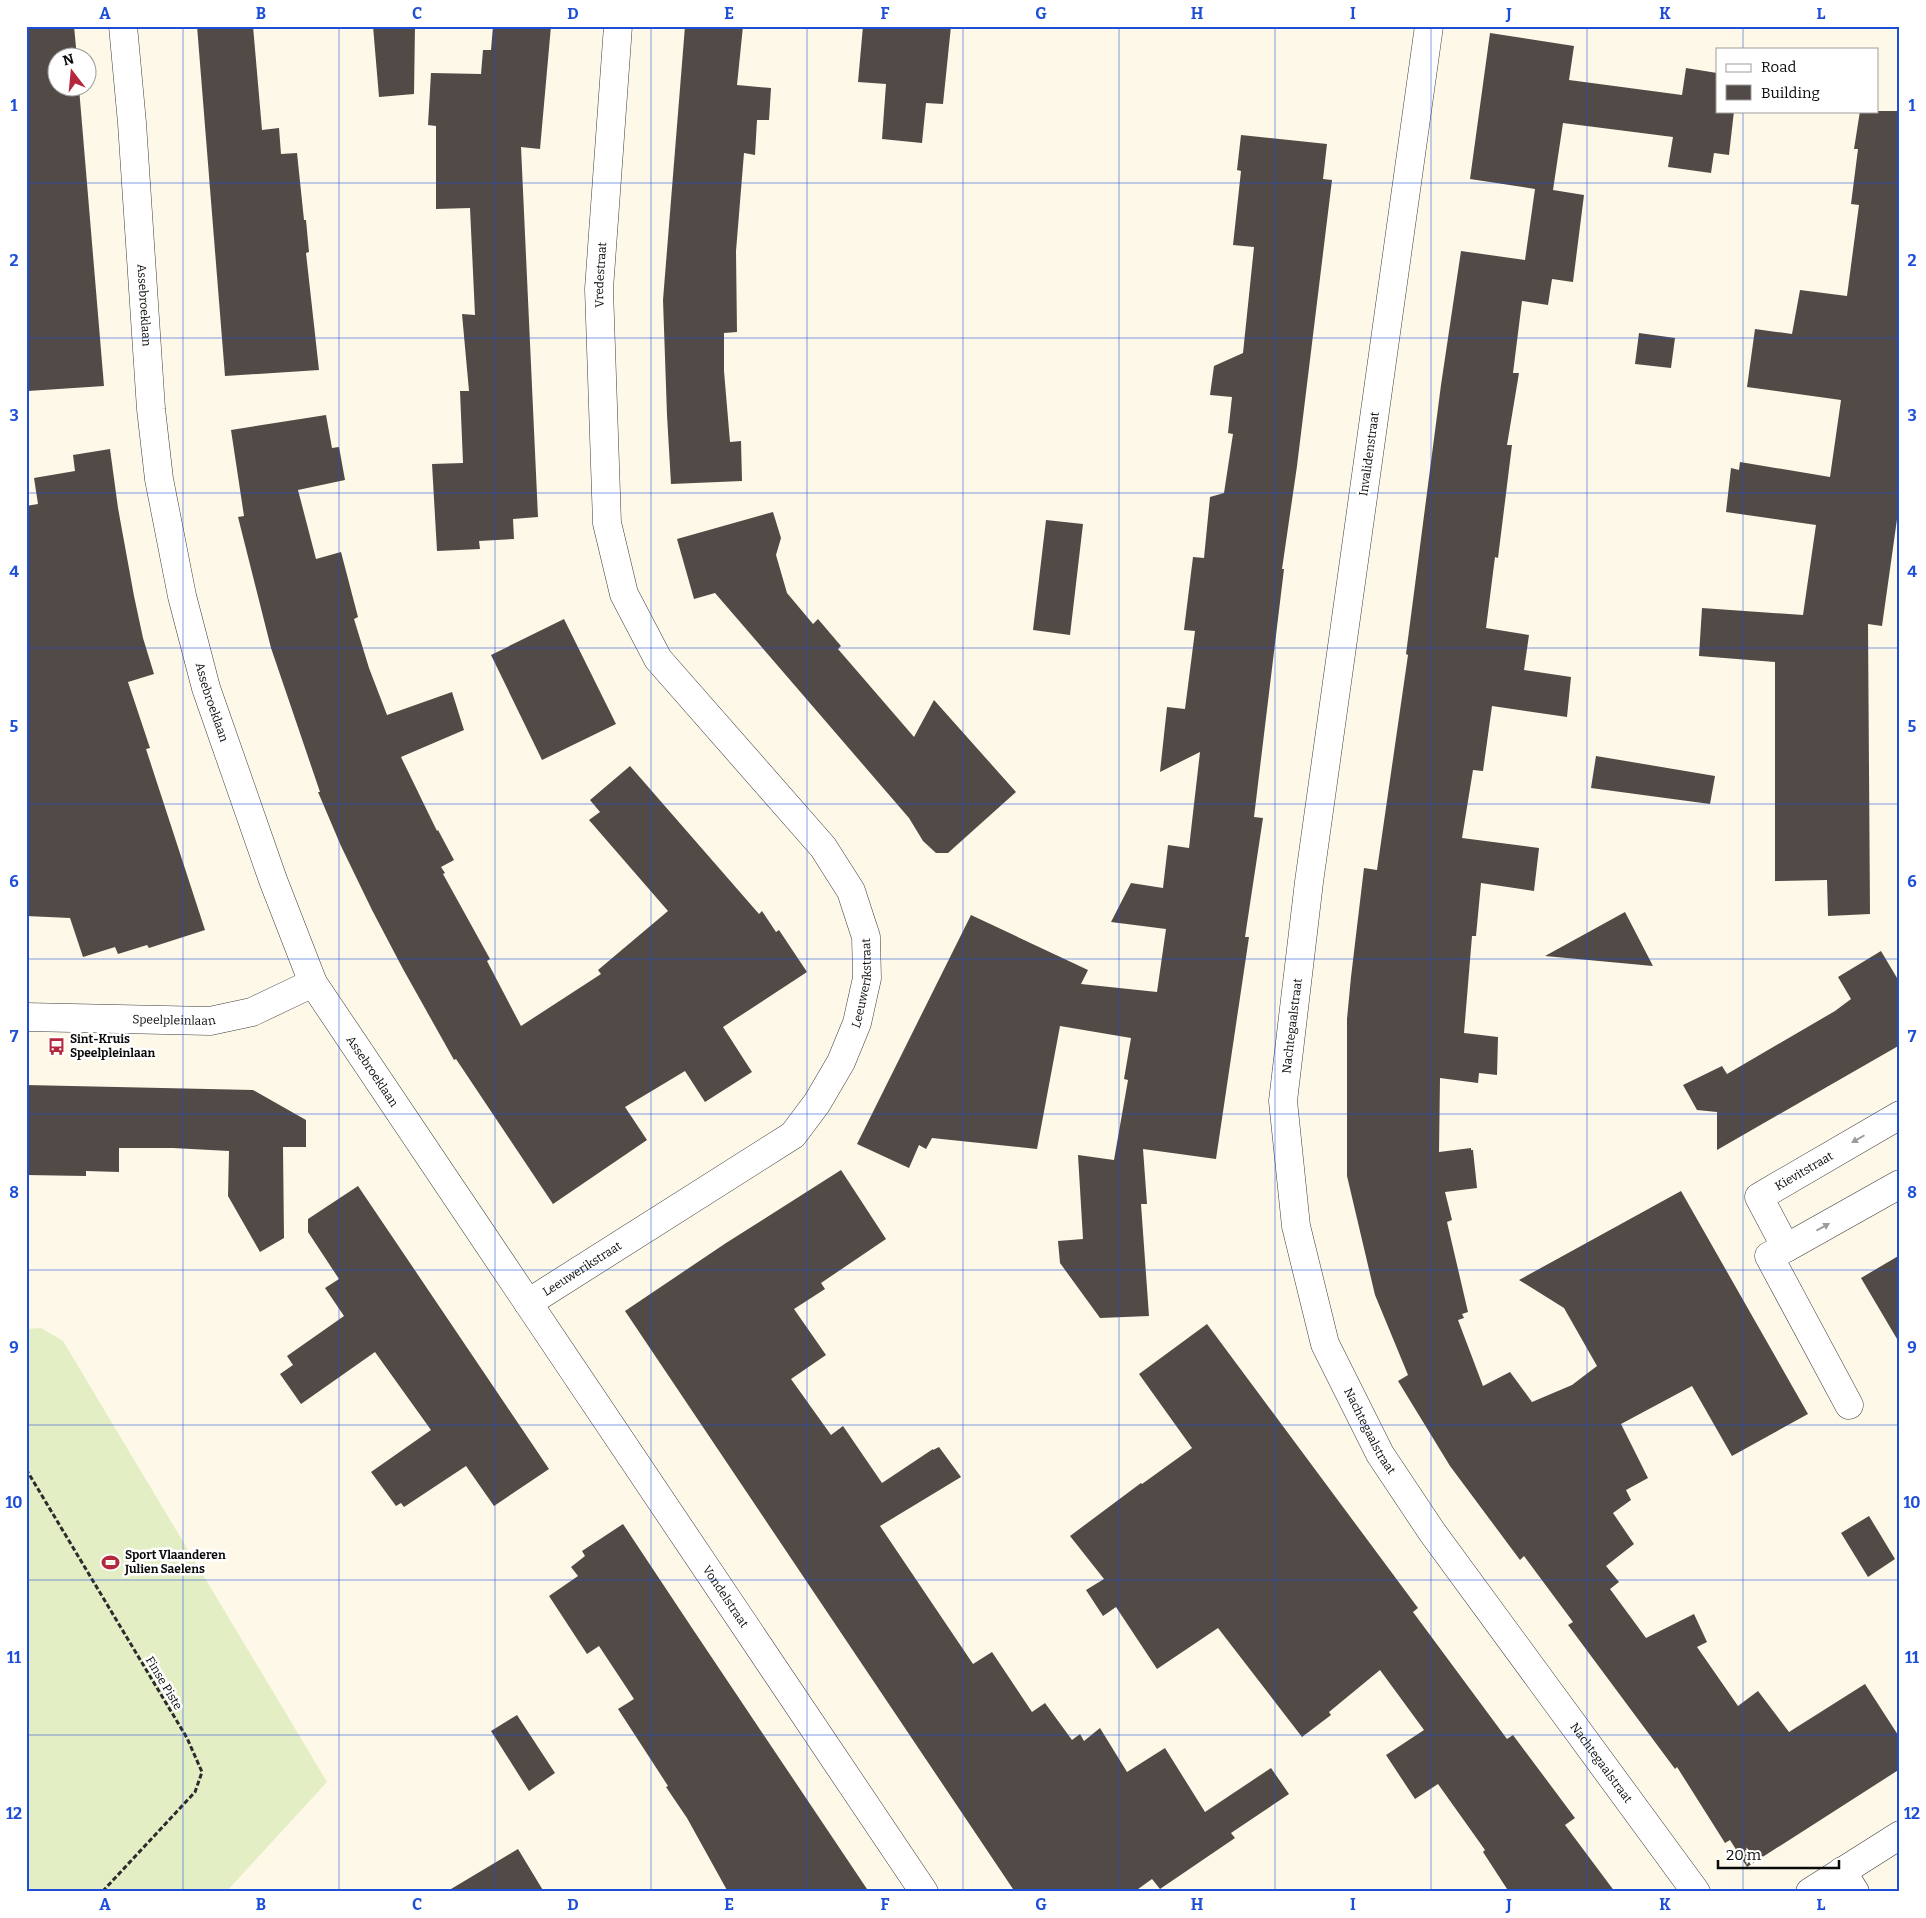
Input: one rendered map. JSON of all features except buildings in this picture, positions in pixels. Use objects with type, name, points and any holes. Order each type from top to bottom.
[{"type":"street","name":"Assebroeklaan","points":[[123,26],[151,409],[159,478],[180,586],[206,688],[273,880],[313,983],[528,1303]]},
{"type":"street","name":"Vredestraat","points":[[607,524],[599,289],[618,26]]},
{"type":"street","name":"Invalidenstraat","points":[[1309,882],[1429,26]]},
{"type":"street","name":"Leeuwerikstraat","points":[[528,1303],[792,1135],[817,1103],[841,1062],[857,1023],[867,978],[866,937],[852,891],[823,847],[658,659],[624,594],[607,524]]},
{"type":"street","name":"Nachtegaalstraat","points":[[1309,882],[1283,1101],[1296,1226],[1325,1344],[1380,1454],[1432,1532],[1696,1892]]},
{"type":"street","name":"Speelpleinlaan","points":[[26,1017],[210,1021],[252,1012],[313,983]]},
{"type":"street","name":"Kievitstraat","points":[[1786,1248],[1758,1197],[1900,1115]]},
{"type":"street","points":[[1849,1405],[1769,1256],[1900,1184]]},
{"type":"street","name":"Vondelstraat","points":[[528,1303],[924,1892]]},
{"type":"street","points":[[1810,1892],[1848,1882],[1900,1835]]},
{"type":"path","name":"Finse Piste","points":[[26,1469],[187,1738],[202,1772],[195,1792],[102,1892]]},
{"type":"green space","name":"Sport Vlaanderen Julien Saelens","points":[[41,1328],[63,1341],[327,1782],[226,1892],[26,1892],[26,1329]]},
{"type":"place","name":"Sint-Kruis Speelpleinlaan","points":[[56,1046]]},
{"type":"place","name":"Sport Vlaanderen Julien Saelens","points":[[111,1562]]}]
